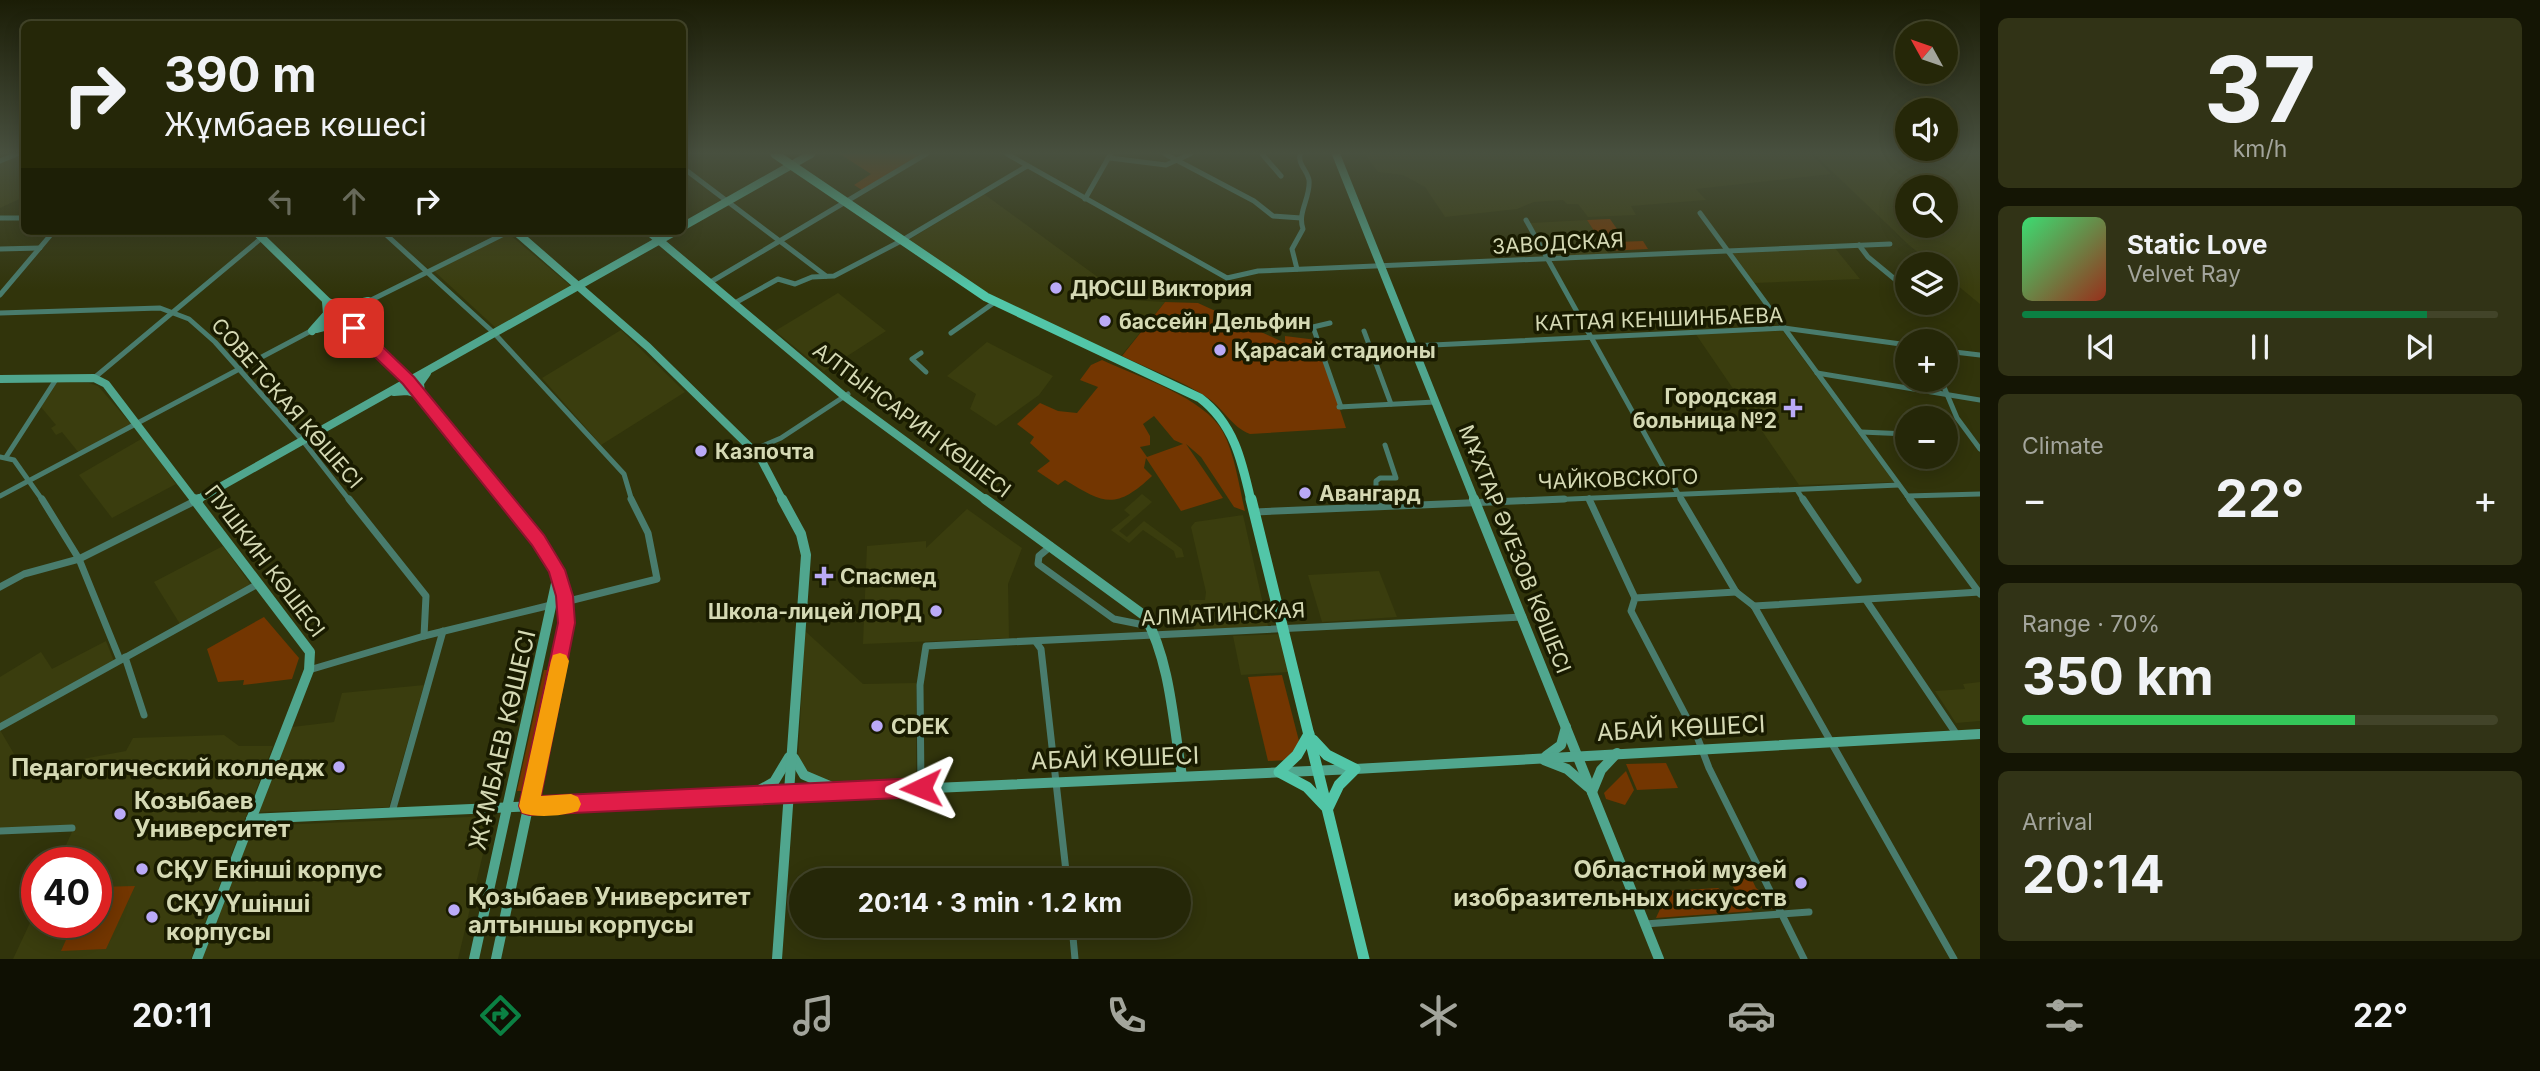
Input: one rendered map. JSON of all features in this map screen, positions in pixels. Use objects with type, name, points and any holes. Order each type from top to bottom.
[{"type":"main road","points":[[841,199],[995,302],[1182,389],[1214,408],[1228,424],[1255,512],[1364,959]]},
{"type":"main road","points":[[1308,728],[1327,755],[1355,769],[1339,785],[1329,814]]},
{"type":"main road","points":[[1308,728],[1297,755],[1279,772],[1307,787],[1329,814]]},
{"type":"street","points":[[724,199],[827,277]]},
{"type":"street","points":[[686,226],[734,199]]},
{"type":"street","points":[[709,283],[854,199]]},
{"type":"street","points":[[733,304],[778,279],[795,284],[812,277],[834,276],[901,241],[972,199]]},
{"type":"street","name":"ЗАВОДСКАЯ","points":[[1085,199],[1227,278],[1258,271],[1890,244]]},
{"type":"street","points":[[1250,199],[1273,216],[1301,218]]},
{"type":"street","points":[[1297,269],[1292,249],[1303,229],[1301,218],[1305,199]]},
{"type":"street","name":"МҰХТАР ӘУЕЗОВ КӨШЕСІ","points":[[1353,199],[1659,959]]},
{"type":"street","points":[[1700,213],[1979,593]]},
{"type":"street","points":[[0,218],[21,218]]},
{"type":"street","points":[[1526,220],[1588,337],[1678,494],[1736,592],[1754,606],[1954,959]]},
{"type":"street","points":[[0,295],[51,235]]},
{"type":"street","name":"ЖҰМБАЕВ КӨШЕСІ","points":[[259,235],[409,381],[538,540],[556,570],[565,602],[565,633],[496,959]]},
{"type":"street","points":[[0,379],[93,378],[265,235]]},
{"type":"street","points":[[309,670],[443,631],[657,579],[648,533],[632,501],[623,472],[494,333],[387,235]]},
{"type":"street","points":[[0,496],[368,301],[504,235]]},
{"type":"street","points":[[518,235],[663,362],[754,450],[801,534],[806,552],[777,959]]},
{"type":"street","name":"АЛТЫНСАРИН КӨШЕСІ","points":[[653,235],[733,304],[846,395],[1136,608],[1153,630]]},
{"type":"street","points":[[0,587],[24,573],[79,559],[195,501],[669,235]]},
{"type":"street","points":[[1859,245],[1868,257],[1895,279]]},
{"type":"street","points":[[0,248],[40,248]]},
{"type":"street","points":[[312,331],[327,314],[326,302],[345,306],[368,301]]},
{"type":"street","points":[[354,328],[352,317],[368,301]]},
{"type":"street","points":[[951,332],[995,302]]},
{"type":"street","name":"СОВЕТСКАЯ КӨШЕСІ","points":[[0,313],[160,308],[189,319],[215,342],[303,441],[426,596],[424,636]]},
{"type":"street","points":[[1330,323],[1313,327],[1340,407],[1435,402]]},
{"type":"street","points":[[312,331],[332,325],[354,328]]},
{"type":"street","name":"КАТТАЯ КЕНШИНБАЕВА","points":[[1412,346],[1784,328],[1895,343]]},
{"type":"street","points":[[1364,331],[1391,404]]},
{"type":"street","points":[[1958,352],[1980,355]]},
{"type":"street","points":[[920,353],[912,359],[926,372]]},
{"type":"street","points":[[379,397],[394,380],[393,366],[412,370],[436,365]]},
{"type":"street","points":[[379,397],[404,391],[421,395],[420,382],[436,365]]},
{"type":"street","points":[[1817,373],[1980,400]]},
{"type":"street","points":[[57,378],[3,457],[14,460],[30,480],[79,559],[144,715]]},
{"type":"street","name":"ПУШКИН КӨШЕСІ","points":[[93,378],[106,384],[138,424],[309,649],[312,659],[197,959]]},
{"type":"street","points":[[1946,392],[1957,418],[1980,449]]},
{"type":"street","points":[[754,450],[781,438],[846,395]]},
{"type":"street","points":[[1861,432],[1895,433]]},
{"type":"street","points":[[1377,505],[1374,491],[1376,481],[1380,478],[1396,478],[1385,446]]},
{"type":"street","name":"ЧАЙКОВСКОГО","points":[[1255,512],[1899,485]]},
{"type":"street","points":[[1797,490],[1858,580]]},
{"type":"street","points":[[1907,496],[1980,494]]},
{"type":"street","points":[[1589,498],[1635,598],[1631,611],[1702,749],[1804,959]]},
{"type":"street","points":[[1051,545],[1039,556],[1038,564],[1114,619],[1153,630],[1182,776]]},
{"type":"street","name":"ЖҰМБАЕВ КӨШЕСІ","points":[[474,959],[553,605],[556,570]]},
{"type":"street","points":[[0,727],[258,584]]},
{"type":"street","points":[[1635,598],[1736,592]]},
{"type":"street","points":[[1754,606],[1979,593]]},
{"type":"street","points":[[1866,600],[1956,735]]},
{"type":"street","name":"АЛМАТИНСКАЯ","points":[[921,788],[920,685],[926,646],[1036,642],[1153,630],[1284,629],[1523,617]]},
{"type":"street","points":[[392,812],[443,631]]},
{"type":"street","points":[[1036,642],[1041,649],[1066,868]]},
{"type":"street","points":[[1536,758],[1559,749],[1564,741],[1566,725]]},
{"type":"street","name":"АБАЙ КӨШЕСІ","points":[[251,819],[1355,769],[1702,749],[1827,738],[1980,734]]},
{"type":"street","points":[[793,742],[794,759],[804,775],[825,786],[846,791]]},
{"type":"street","points":[[742,796],[764,790],[774,782],[786,764],[793,742]]},
{"type":"street","points":[[1536,758],[1563,766],[1592,792],[1601,770],[1617,753]]},
{"type":"street","points":[[0,831],[72,828]]},
{"type":"street","points":[[1645,924],[1810,912]]},
{"type":"street","points":[[1073,938],[1075,959]]},
{"type":"shaded area","points":[[0,199],[20,199],[0,208]]},
{"type":"shaded area","points":[[976,199],[991,199],[1110,286],[1111,299],[1165,302],[1121,356],[992,296],[907,241]]},
{"type":"shaded area","points":[[1433,199],[1706,200],[1631,206],[1636,215],[1588,217],[1578,204],[1567,204],[1563,200],[1534,202],[1517,209],[1445,217]]},
{"type":"shaded area","points":[[1861,199],[1895,199],[1895,232]]},
{"type":"shaded area","points":[[1958,199],[1980,199],[1980,304],[1958,286],[1958,252],[1917,252],[1902,238],[1958,238]]},
{"type":"shaded area","points":[[1610,219],[1617,229],[1610,230],[1617,242],[1643,241],[1648,249],[1607,251],[1587,220]]},
{"type":"shaded area","points":[[1587,220],[1609,254],[1548,256],[1530,223]]},
{"type":"shaded area","points":[[510,235],[572,287],[497,329],[434,271]]},
{"type":"shaded area","points":[[1835,248],[1860,279],[1754,283],[1732,252]]},
{"type":"shaded area","points":[[838,293],[886,331],[824,371],[775,331]]},
{"type":"shaded area","points":[[1165,302],[1198,303],[1285,343],[1285,336],[1317,340],[1346,428],[1250,434],[1237,427],[1205,396],[1122,356]]},
{"type":"shaded area","points":[[621,330],[685,392],[601,445],[542,378]]},
{"type":"shaded area","name":"Городская больница №2","points":[[1782,330],[1894,482],[1799,485],[1695,333]]},
{"type":"shaded area","points":[[987,342],[1053,376],[1039,395],[996,426],[970,409],[976,394],[947,376]]},
{"type":"shaded area","points":[[1102,360],[1169,389],[1201,408],[1214,420],[1223,432],[1231,451],[1245,511],[1234,507],[1201,457],[1186,444],[1223,498],[1181,511],[1146,458],[1144,468],[1152,476],[1140,487],[1119,499],[1100,498],[1065,480],[1058,485],[1037,471],[1050,461],[1030,443],[1034,437],[1017,424],[1040,403],[1058,411],[1077,413],[1098,387],[1080,380],[1091,365]],"holes":[[[1154,416],[1174,440],[1183,444],[1147,457],[1140,447],[1150,445],[1150,436],[1143,424]]]},
{"type":"shaded area","points":[[58,381],[98,386],[132,425],[79,453],[62,432],[56,435],[51,428],[56,425],[41,407]]},
{"type":"shaded area","points":[[143,438],[176,484],[112,518],[79,475]]},
{"type":"shaded area","points":[[1142,494],[1152,502],[1119,531],[1127,537],[1144,521],[1182,549],[1184,557],[1176,558],[1174,551],[1143,530],[1129,543],[1111,530],[1130,515],[1124,510]]},
{"type":"shaded area","name":"Школа-лицей ЛОРД","points":[[967,509],[1022,548],[1008,584],[1009,638],[863,644],[867,546],[926,541],[926,548]]},
{"type":"shaded area","points":[[1243,515],[1268,626],[1194,630],[1189,600],[1205,600],[1206,592],[1191,527],[1195,522]]},
{"type":"shaded area","points":[[223,546],[251,585],[180,624],[154,582]]},
{"type":"shaded area","points":[[1379,571],[1397,617],[1322,622],[1308,575]]},
{"type":"shaded area","points":[[264,617],[299,658],[292,679],[243,685],[244,680],[218,682],[207,649]]},
{"type":"shaded area","points":[[805,631],[863,684],[916,683],[916,784],[828,785],[808,775],[798,760]]},
{"type":"shaded area","points":[[1281,634],[1288,672],[1241,675],[1233,636]]},
{"type":"shaded area","points":[[106,641],[114,661],[0,724],[0,677],[41,652],[52,669]]},
{"type":"shaded area","points":[[544,670],[553,670],[527,791],[517,791]]},
{"type":"shaded area","points":[[1282,675],[1300,745],[1288,760],[1268,761],[1248,677]]},
{"type":"shaded area","points":[[1980,682],[1980,721],[1956,723],[1935,691],[1965,689],[1963,684]]},
{"type":"shaded area","name":"Педагогический колледж","points":[[424,685],[389,807],[259,812],[292,727],[334,722],[342,693]]},
{"type":"shaded area","points":[[0,730],[27,776],[48,770],[50,765],[126,751],[133,738],[224,735],[239,746],[273,746],[191,959],[13,959],[23,938],[112,938],[112,847],[65,847],[75,825],[0,828]]},
{"type":"shaded area","points":[[1666,763],[1678,788],[1637,790],[1626,764]]},
{"type":"shaded area","points":[[1626,771],[1634,790],[1625,805],[1606,799],[1604,793]]},
{"type":"shaded area","points":[[492,816],[458,959],[202,959],[253,826]]},
{"type":"shaded area","points":[[1744,863],[1756,888],[1771,901],[1775,909],[1755,905],[1743,898],[1734,888],[1730,882]]},
{"type":"shaded area","points":[[135,886],[112,936],[112,887]]},
{"type":"shaded area","points":[[1718,888],[1753,911],[1656,918],[1668,891]]},
{"type":"shaded area","points":[[67,938],[111,938],[106,949],[61,951]]},
{"type":"slow traffic","points":[[560,661],[529,806],[571,804]]},
{"type":"place","name":"ДЮСШ Виктория","points":[[1056,288]]},
{"type":"place","name":"бассейн Дельфин","points":[[1105,321]]},
{"type":"place","name":"Қарасай стадионы","points":[[1220,350]]},
{"type":"place","name":"Городская больница №2","points":[[1793,408]]},
{"type":"place","name":"Казпочта","points":[[701,451]]},
{"type":"place","name":"Авангард","points":[[1305,493]]},
{"type":"place","name":"Спасмед","points":[[824,576]]},
{"type":"place","name":"Школа-лицей ЛОРД","points":[[936,611]]},
{"type":"place","name":"CDEK","points":[[877,726]]},
{"type":"place","name":"Педагогический колледж","points":[[339,767]]},
{"type":"place","name":"Козыбаев Университет","points":[[120,814]]},
{"type":"place","name":"СҚУ Екінші корпус","points":[[142,869]]},
{"type":"place","name":"Областной музей изобразительных искусств","points":[[1801,883]]},
{"type":"place","name":"Қозыбаев Университет алтыншы корпусы","points":[[454,910]]},
{"type":"place","name":"СҚУ Үшінші корпусы","points":[[152,917]]},
{"type":"route","points":[[354,328],[409,381],[448,427],[538,540],[556,570],[565,596],[566,623],[529,806],[921,788]]}]
